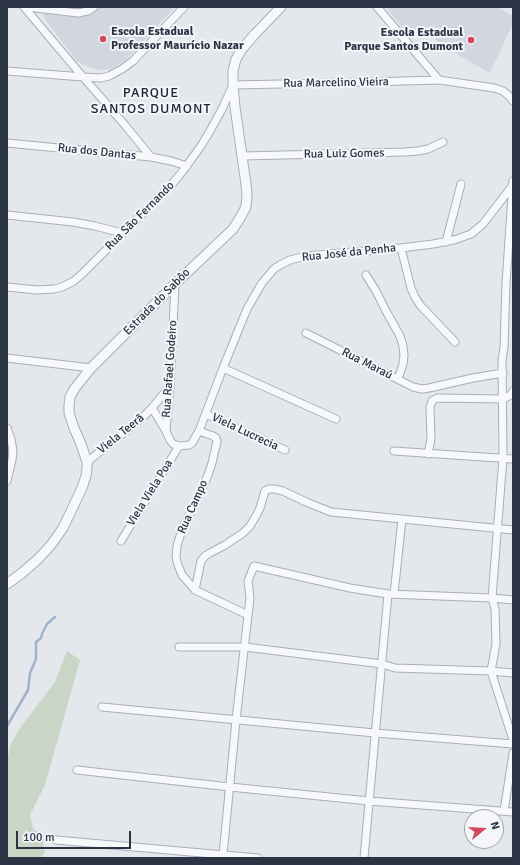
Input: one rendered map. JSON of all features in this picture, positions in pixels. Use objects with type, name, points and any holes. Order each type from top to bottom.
[{"type":"street","points":[[26,7],[78,13],[88,11],[94,7]]},
{"type":"street","points":[[26,7],[151,157]]},
{"type":"street","points":[[7,71],[101,78],[109,76],[133,61],[184,7]]},
{"type":"street","name":"Estrada do Sabôo","points":[[7,584],[38,559],[51,545],[63,528],[82,488],[86,476],[87,462],[69,413],[70,397],[75,388],[91,368],[233,228],[246,206],[247,195],[243,156],[232,85],[233,71],[236,59],[242,49],[281,7]]},
{"type":"street","points":[[377,7],[439,80]]},
{"type":"street","name":"Rua Marcelino Vieira","points":[[232,85],[439,80],[494,88],[510,96],[513,101]]},
{"type":"street","name":"Rua São Fernando","points":[[7,288],[37,290],[54,289],[74,281],[83,273],[173,183],[187,166],[210,131],[222,109],[232,85]]},
{"type":"street","name":"Rua Luiz Gomes","points":[[243,156],[418,151],[428,149],[443,142]]},
{"type":"street","name":"Rua dos Dantas","points":[[7,143],[151,157],[187,166]]},
{"type":"street","points":[[513,182],[506,283],[509,321],[502,360],[503,458],[492,598],[495,609],[496,644],[491,671],[513,740]]},
{"type":"street","points":[[446,242],[461,184]]},
{"type":"street","name":"Rua José da Penha","points":[[179,446],[189,445],[192,443],[200,431],[247,309],[262,283],[274,269],[290,260],[306,256],[400,248],[454,240],[471,234],[483,224],[513,185]]},
{"type":"street","points":[[7,215],[73,222],[122,233]]},
{"type":"street","points":[[400,248],[415,297],[420,305],[456,342]]},
{"type":"street","points":[[366,276],[376,291],[400,336],[404,355],[398,380]]},
{"type":"street","name":"Rua Rafael Godeiro","points":[[166,431],[170,387],[175,284]]},
{"type":"street","name":"Rua Maraú","points":[[306,332],[398,380],[413,387],[422,389],[503,373]]},
{"type":"street","points":[[7,358],[91,368]]},
{"type":"street","points":[[223,368],[336,419]]},
{"type":"street","name":"Viela Teerã","points":[[87,462],[142,418],[170,387]]},
{"type":"street","points":[[428,454],[431,438],[430,407],[432,401],[437,398],[503,399],[511,395],[513,391]]},
{"type":"street","points":[[152,408],[170,440],[173,444],[179,446]]},
{"type":"street","name":"Viela Lucrecia","points":[[206,414],[285,450]]},
{"type":"street","points":[[7,428],[13,451],[8,480]]},
{"type":"street","name":"Rua Campo","points":[[195,590],[182,574],[176,557],[180,536],[208,475],[217,441],[216,438],[209,433],[200,431]]},
{"type":"street","name":"Viela Viela Poa","points":[[121,541],[179,446]]},
{"type":"street","points":[[394,451],[513,459]]},
{"type":"street","points":[[248,615],[195,590],[199,569],[205,556],[234,539],[246,529],[256,516],[265,491],[269,489],[283,491],[331,512],[513,530]]},
{"type":"street","points":[[364,858],[382,664],[402,519]]},
{"type":"street","points":[[223,855],[250,598],[248,581],[254,566],[350,588],[391,594],[513,600]]},
{"type":"street","points":[[179,647],[245,647],[382,664],[395,668],[513,673]]},
{"type":"street","points":[[102,707],[375,733],[513,744]]},
{"type":"street","points":[[513,753],[504,811],[513,812]]},
{"type":"street","points":[[77,770],[369,801],[477,809]]},
{"type":"street","points":[[56,840],[258,858]]},
{"type":"shaded area","name":"Escola Estadual Professor Maurício Nazar","points":[[98,7],[174,8],[126,60],[111,69],[101,70],[90,68],[77,61],[43,15],[48,11],[83,17]]},
{"type":"shaded area","name":"Escola Estadual Parque Santos Dumont","points":[[386,7],[497,7],[513,16],[513,23],[490,73],[437,41],[425,28],[412,40]]},
{"type":"green space","points":[[67,651],[80,660],[45,785],[30,815],[33,828],[42,836],[45,853],[40,858],[7,858],[7,759],[10,745],[20,728],[55,682]]},
{"type":"waterway","points":[[7,726],[28,690],[30,673],[36,659],[36,642],[41,638],[47,624],[55,617]]},
{"type":"place","name":"Escola Estadual Professor Maurício Nazar","points":[[103,39]]},
{"type":"place","name":"Escola Estadual Parque Santos Dumont","points":[[471,40]]},
{"type":"district","name":"PARQUE SANTOS DUMONT","points":[[151,102]]}]
